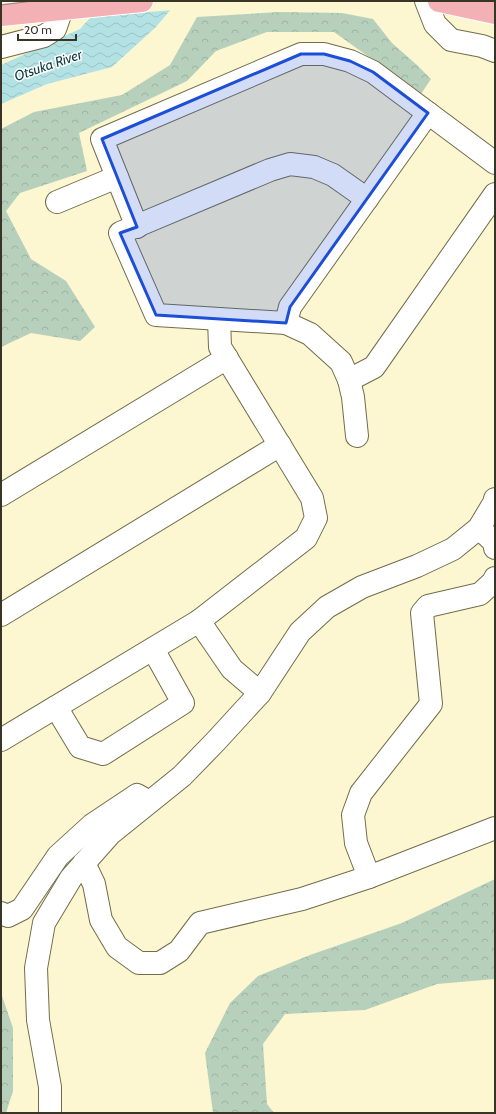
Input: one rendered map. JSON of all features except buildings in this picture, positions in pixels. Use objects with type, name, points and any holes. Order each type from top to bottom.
[{"type":"main road","points":[[1,15],[63,5],[112,4],[142,1]]},
{"type":"main road","points":[[440,1],[495,13]]},
{"type":"street","points":[[426,1],[435,24],[451,40],[482,46],[495,51]]},
{"type":"street","points":[[1,47],[44,36],[55,29],[63,5]]},
{"type":"street","points":[[137,227],[102,139],[301,54],[324,54],[350,61],[373,72],[495,163]]},
{"type":"street","points":[[286,323],[290,307],[428,113]]},
{"type":"street","points":[[357,436],[353,397],[349,380],[341,362],[310,334],[286,323],[156,315],[120,233],[270,170],[290,164],[314,167],[334,175],[366,199]]},
{"type":"street","points":[[57,202],[117,177]]},
{"type":"street","points":[[349,380],[374,367],[495,194]]},
{"type":"street","points":[[1,740],[199,621],[306,538],[316,518],[312,498],[220,348],[219,319]]},
{"type":"street","points":[[1,495],[227,358]]},
{"type":"street","points":[[1,615],[280,445]]},
{"type":"street","points":[[50,1113],[50,1087],[38,1020],[36,968],[44,923],[71,878],[110,834],[182,776],[216,741],[260,693],[300,632],[327,607],[362,587],[417,566],[453,549],[479,528],[495,499]]},
{"type":"street","points":[[479,528],[494,542],[495,548]]},
{"type":"street","points":[[369,877],[356,843],[353,815],[361,794],[431,704],[422,613],[428,606],[480,594],[493,582],[495,578]]},
{"type":"street","points":[[199,621],[232,669],[260,693]]},
{"type":"street","points":[[56,707],[80,747],[103,754],[184,703],[153,649]]},
{"type":"street","points":[[1,914],[8,916],[22,909],[58,856],[92,825],[137,795],[149,803]]},
{"type":"street","points":[[84,863],[94,884],[101,920],[117,947],[139,963],[160,963],[179,951],[200,923],[302,898],[369,877],[495,828]]},
{"type":"highlighted area","points":[[301,54],[324,54],[350,61],[373,72],[428,113],[290,307],[286,323],[156,315],[120,233],[137,227],[102,139]]},
{"type":"green space","points":[[280,12],[342,13],[373,19],[392,43],[431,79],[421,94],[334,32],[267,32],[216,51],[187,81],[79,133],[87,171],[20,193],[6,211],[31,259],[66,281],[95,327],[80,341],[31,333],[1,347],[1,129],[34,112],[122,95],[170,65],[197,17]]},
{"type":"green space","points":[[495,879],[495,979],[437,984],[365,1010],[285,1014],[263,1044],[267,1104],[274,1113],[213,1113],[205,1053],[230,1003],[258,976],[310,955],[402,923]]},
{"type":"green space","points":[[1,993],[13,1028],[13,1091],[6,1113],[1,1113]]},
{"type":"water","name":"Otsuka River","points":[[105,1],[178,1],[155,28],[112,67],[47,84],[1,104],[1,65],[80,29]]},
{"type":"pier","points":[[108,1],[180,1],[173,10],[97,16]]},
{"type":"tram line","points":[[1,5],[33,1]]}]
